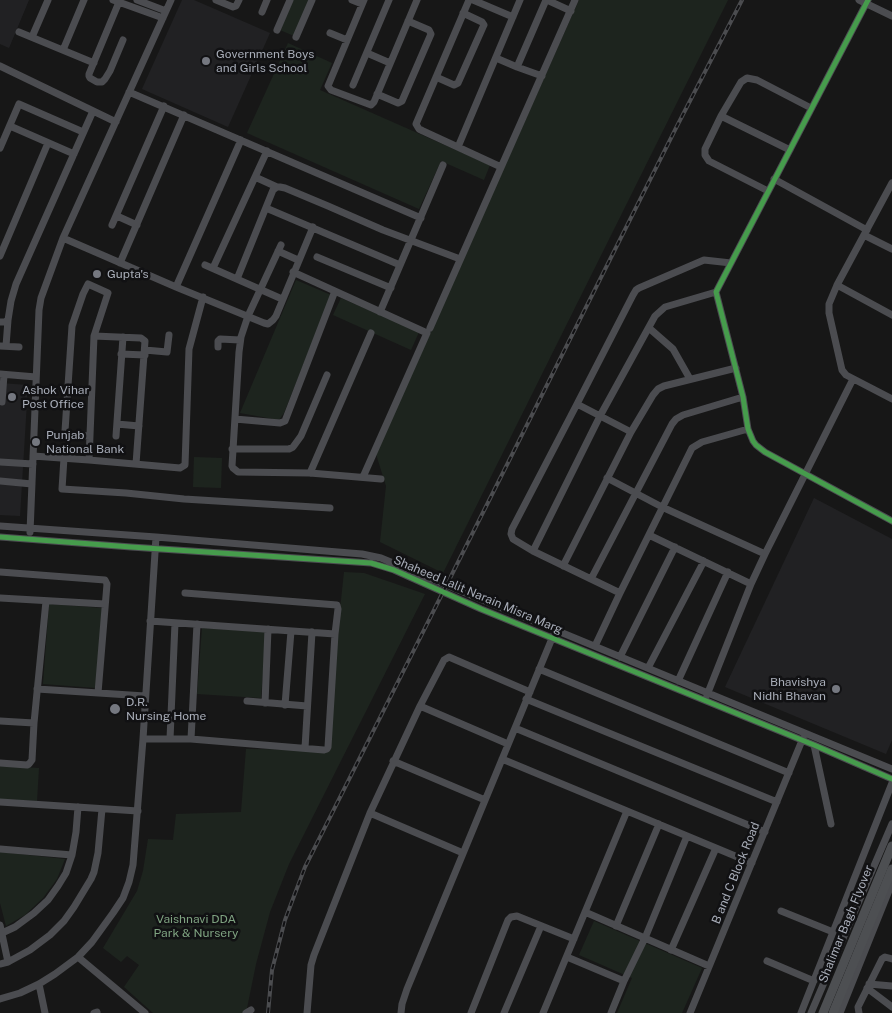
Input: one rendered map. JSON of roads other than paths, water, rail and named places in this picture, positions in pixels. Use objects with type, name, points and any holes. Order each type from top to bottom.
[{"type":"main road","name":"Shalimar Bagh Flyover","points":[[823,1013],[889,846]]},
{"type":"main road","name":"Shalimar Bagh Flyover","points":[[833,1013],[892,869]]},
{"type":"street","points":[[32,37],[48,0]]},
{"type":"street","points":[[63,50],[84,0]]},
{"type":"street","points":[[137,0],[166,11]]},
{"type":"street","points":[[30,539],[41,298],[63,238],[171,0]]},
{"type":"street","points":[[216,0],[233,7],[236,6],[239,0]]},
{"type":"street","points":[[262,12],[266,0]]},
{"type":"street","points":[[276,30],[290,0]]},
{"type":"street","points":[[296,38],[312,0]]},
{"type":"street","points":[[352,0],[363,2],[328,84],[329,88],[369,105],[373,104],[417,0]]},
{"type":"street","points":[[353,86],[389,0]]},
{"type":"street","points":[[501,167],[419,129],[416,124],[463,13],[471,0],[485,2],[513,18]]},
{"type":"street","points":[[458,147],[520,0]]},
{"type":"street","points":[[517,67],[546,0],[571,10]]},
{"type":"street","points":[[430,328],[575,0]]},
{"type":"street","points":[[859,0],[867,2],[892,16]]},
{"type":"street","points":[[123,40],[105,79],[102,82],[97,82],[90,78],[89,76],[116,1],[163,18]]},
{"type":"street","points":[[867,2],[716,292],[743,397],[748,429],[753,441],[761,449],[892,520]]},
{"type":"street","points":[[436,77],[454,85],[458,83],[484,25],[482,22],[463,13]]},
{"type":"street","points":[[377,94],[398,103],[401,102],[431,34],[429,30],[408,21]]},
{"type":"street","points":[[19,32],[94,63]]},
{"type":"street","points":[[330,33],[347,40]]},
{"type":"street","points":[[367,53],[390,63]]},
{"type":"street","points":[[496,58],[542,76]]},
{"type":"street","points":[[0,66],[116,122]]},
{"type":"street","points":[[768,191],[709,161],[705,155],[705,149],[721,116],[741,82],[747,78],[757,80],[811,108]]},
{"type":"street","points":[[129,92],[421,218]]},
{"type":"street","points":[[0,148],[19,104],[83,132]]},
{"type":"street","points":[[112,225],[164,106]]},
{"type":"street","points":[[19,347],[3,346],[16,284],[93,111]]},
{"type":"street","points":[[120,263],[184,115]]},
{"type":"street","points":[[721,116],[790,150]]},
{"type":"street","points":[[10,126],[74,154]]},
{"type":"street","points":[[176,287],[242,140]]},
{"type":"street","points":[[0,256],[48,143]]},
{"type":"street","points":[[213,268],[267,151]]},
{"type":"street","points":[[380,312],[444,165]]},
{"type":"street","points":[[255,177],[277,187],[293,191],[383,230],[460,259]]},
{"type":"street","points":[[774,179],[866,232],[892,250]]},
{"type":"street","points":[[892,184],[837,285],[829,304],[829,313],[842,370],[846,375],[892,399]]},
{"type":"street","points":[[237,279],[266,208],[277,187]]},
{"type":"street","points":[[266,208],[400,265]]},
{"type":"street","points":[[117,216],[137,224]]},
{"type":"street","points":[[63,238],[264,323],[271,322],[276,316],[313,227]]},
{"type":"street","points":[[298,260],[280,248],[248,316],[240,340],[232,466],[238,472],[310,474],[381,479]]},
{"type":"street","points":[[317,257],[391,288]]},
{"type":"street","points":[[620,593],[533,551],[513,539],[512,529],[633,295],[639,288],[704,260],[731,263]]},
{"type":"street","points":[[205,265],[282,299]]},
{"type":"street","points":[[293,272],[427,333],[363,477]]},
{"type":"street","points":[[89,460],[90,436],[94,336],[108,293],[88,284],[72,326],[65,431],[68,435],[90,436]]},
{"type":"street","points":[[837,285],[892,315]]},
{"type":"street","points":[[234,419],[280,423],[286,419],[335,291]]},
{"type":"street","points":[[533,551],[600,416],[655,316],[665,307],[716,292]]},
{"type":"street","points":[[0,462],[64,458],[180,468],[185,465],[189,349],[203,297]]},
{"type":"street","points":[[0,322],[8,320]]},
{"type":"street","points":[[649,328],[673,349],[690,379]]},
{"type":"street","points":[[310,474],[371,333]]},
{"type":"street","points":[[122,354],[167,352],[169,335]]},
{"type":"street","points":[[94,336],[144,339],[146,343],[136,464]]},
{"type":"street","points":[[116,436],[123,337]]},
{"type":"street","points":[[218,347],[220,339],[240,340]]},
{"type":"street","points":[[563,566],[606,478],[652,395],[664,386],[736,368]]},
{"type":"street","points":[[2,402],[2,374],[36,376]]},
{"type":"street","points":[[232,449],[289,449],[293,447],[301,436],[327,375]]},
{"type":"street","points":[[705,700],[751,584],[853,379]]},
{"type":"street","points":[[591,579],[676,419],[688,413],[743,397]]},
{"type":"street","points":[[577,404],[631,432]]},
{"type":"street","points":[[117,424],[139,426]]},
{"type":"street","points":[[595,646],[692,448],[702,442],[748,429]]},
{"type":"street","points":[[64,458],[62,489],[330,508]]},
{"type":"street","points":[[606,478],[662,507],[765,554]]},
{"type":"street","points":[[0,481],[32,484]]},
{"type":"street","name":"Shaheed Lalit Narain Misra Marg","points":[[0,526],[156,537],[373,556],[708,693],[804,737],[814,745],[892,779]]},
{"type":"street","points":[[649,534],[751,584]]},
{"type":"street","name":"Shaheed Lalit Narain Misra Marg","points":[[0,536],[371,563],[394,570],[481,609],[705,700],[892,769]]},
{"type":"street","points":[[0,999],[20,993],[39,984],[78,957],[92,942],[113,913],[126,890],[133,865],[138,811],[156,537]]},
{"type":"street","points":[[620,657],[675,547]]},
{"type":"street","points":[[648,668],[704,561]]},
{"type":"street","points":[[0,572],[105,580],[107,584],[98,693]]},
{"type":"street","points":[[678,681],[728,572]]},
{"type":"street","points":[[143,738],[191,739],[324,750],[328,747],[337,605],[184,593]]},
{"type":"street","points":[[0,598],[105,604]]},
{"type":"street","points":[[0,763],[27,765],[32,760],[46,601]]},
{"type":"street","points":[[150,621],[335,634]]},
{"type":"street","points":[[170,739],[175,623]]},
{"type":"street","points":[[191,739],[197,624]]},
{"type":"street","points":[[265,703],[268,629]]},
{"type":"street","points":[[401,1013],[407,989],[555,630]]},
{"type":"street","points":[[285,705],[291,631]]},
{"type":"street","points":[[305,748],[312,632]]},
{"type":"street","points":[[307,1013],[311,965],[314,955],[370,813],[393,761],[446,658],[450,657],[528,696],[777,802]]},
{"type":"street","points":[[539,669],[789,773]]},
{"type":"street","points":[[37,689],[145,696]]},
{"type":"street","points":[[247,702],[307,706]]},
{"type":"street","points":[[420,706],[508,744]]},
{"type":"street","points":[[0,721],[34,723]]},
{"type":"street","points":[[515,728],[765,832]]},
{"type":"street","name":"B and C Block Road","points":[[690,1013],[804,737]]},
{"type":"street","points":[[814,745],[831,824]]},
{"type":"street","points":[[502,759],[752,863]]},
{"type":"street","points":[[393,761],[485,800]]},
{"type":"street","points":[[801,1013],[892,784]]},
{"type":"street","points":[[0,802],[138,811]]},
{"type":"street","points":[[2,933],[15,927],[48,900],[66,873],[72,855],[78,807]]},
{"type":"street","points":[[0,964],[8,962],[30,950],[50,935],[64,921],[74,907],[94,872],[98,853],[102,809]]},
{"type":"street","points":[[543,1013],[627,811]]},
{"type":"street","points":[[370,813],[463,853]]},
{"type":"street","points":[[616,926],[659,824]]},
{"type":"street","points":[[811,1013],[889,846],[892,824]]},
{"type":"street","points":[[611,1013],[645,938],[687,836]]},
{"type":"street","points":[[671,950],[716,848]]},
{"type":"street","points":[[0,849],[72,855]]},
{"type":"street","points":[[840,1013],[892,883]]},
{"type":"street","points":[[781,911],[833,932]]},
{"type":"street","points":[[585,912],[709,966]]},
{"type":"street","points":[[472,1013],[511,916],[574,939]]},
{"type":"street","points":[[0,925],[8,962]]},
{"type":"street","points":[[504,1013],[542,926]]},
{"type":"street","points":[[78,957],[143,1013]]},
{"type":"street","points":[[567,957],[624,981]]},
{"type":"street","points":[[859,1013],[858,1007],[883,958],[892,959]]},
{"type":"street","points":[[767,961],[814,981]]},
{"type":"street","points":[[39,984],[44,1013]]},
{"type":"street","points":[[868,986],[892,986]]},
{"type":"street","points":[[868,986],[892,1007]]},
{"type":"street","points":[[806,1001],[815,1004]]},
{"type":"railway","points":[[268,1013],[272,970],[285,920],[305,867],[742,0]]},
{"type":"place","name":"Government Boys and Girls School","points":[[206,61]]},
{"type":"place","name":"Gupta's","points":[[97,274]]},
{"type":"place","name":"Ashok Vihar Post Office","points":[[12,397]]},
{"type":"place","name":"Punjab National Bank","points":[[36,442]]},
{"type":"place","name":"Bhavishya Nidhi Bhavan","points":[[836,689]]},
{"type":"place","name":"D.R. Nursing Home","points":[[115,709]]},
{"type":"park label","name":"Vaishnavi DDA Park & Nursery","points":[[196,926]]}]
